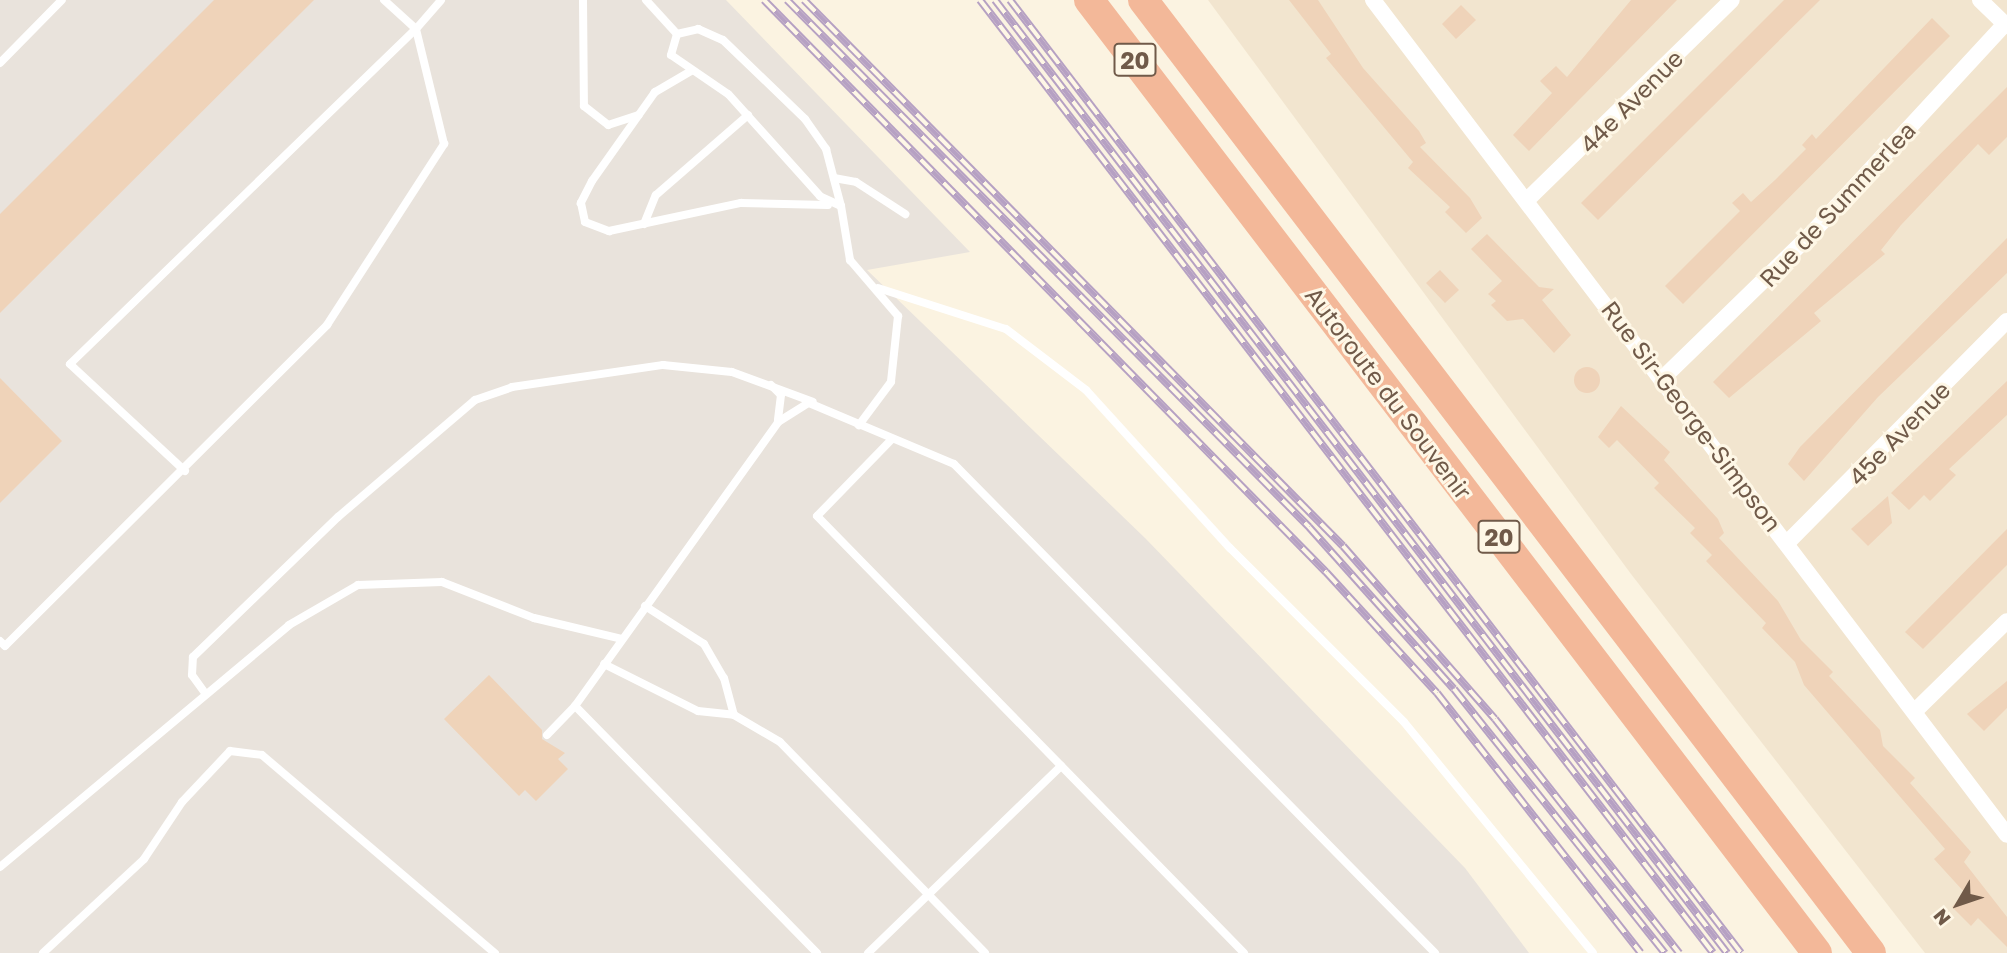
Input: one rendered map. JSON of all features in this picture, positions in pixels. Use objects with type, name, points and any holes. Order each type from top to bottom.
[{"type":"highway","name":"Autoroute du Souvenir","points":[[1089,0],[1817,953]]},
{"type":"highway","name":"Autoroute du Souvenir","points":[[1143,0],[1871,953]]},
{"type":"street","name":"44e Avenue","points":[[1527,200],[1732,0]]},
{"type":"street","name":"Rue de Summerlea","points":[[1662,378],[1811,234],[2006,25],[1980,0]]},
{"type":"street","name":"Rue Sir-George-Simpson","points":[[1381,3],[1527,200],[1916,710],[2007,835]]},
{"type":"street","name":"45e Avenue","points":[[1788,542],[2007,321]]},
{"type":"street","points":[[1916,710],[2007,621]]},
{"type":"lane","points":[[0,63],[62,0]]},
{"type":"lane","points":[[0,641],[5,646],[185,471],[327,325],[444,144],[416,29],[384,0]]},
{"type":"lane","points":[[185,471],[70,364],[416,29],[441,0]]},
{"type":"lane","points":[[583,0],[583,106],[608,125],[626,122],[646,108]]},
{"type":"lane","points":[[646,0],[677,34]]},
{"type":"lane","points":[[677,34],[698,29],[723,40],[817,133],[834,178],[850,260],[878,288],[898,316],[896,358],[891,382],[859,425]]},
{"type":"lane","points":[[677,34],[671,55],[748,116],[830,205]]},
{"type":"lane","points":[[691,71],[663,85],[592,181],[580,211],[600,231],[644,225],[741,203],[841,206]]},
{"type":"lane","points":[[644,225],[662,188],[748,116]]},
{"type":"lane","points":[[834,178],[856,182],[905,214]]},
{"type":"lane","points":[[878,288],[1006,328],[1086,390],[1230,548],[1404,722],[1593,953]]},
{"type":"lane","points":[[205,693],[190,670],[198,652],[338,517],[475,400],[512,387],[663,365],[769,383],[891,440],[954,464],[1435,953]]},
{"type":"lane","points":[[769,383],[781,395],[778,422]]},
{"type":"lane","points":[[547,735],[575,706],[778,422],[801,403],[816,403]]},
{"type":"lane","points":[[891,440],[817,516],[1244,953]]},
{"type":"lane","points":[[0,867],[205,693],[318,603],[358,585],[442,582],[534,618],[622,639]]},
{"type":"lane","points":[[645,606],[704,644],[724,678],[734,715]]},
{"type":"lane","points":[[604,664],[698,711],[734,715],[780,742],[985,953]]},
{"type":"lane","points":[[575,706],[817,953]]},
{"type":"lane","points":[[43,953],[144,859],[183,802],[230,751],[262,755],[495,953]]},
{"type":"lane","points":[[868,953],[1062,766]]},
{"type":"shaded area","points":[[0,0],[726,0],[970,252],[867,270],[1145,538],[1465,868],[1529,953],[0,953]]},
{"type":"shaded area","points":[[1208,0],[2007,0],[2007,953],[1925,953],[1631,574]]},
{"type":"building","points":[[214,0],[314,0],[0,313],[0,214]]},
{"type":"building","points":[[1289,0],[1318,0],[1363,68],[1419,131],[1426,143],[1420,147],[1470,198],[1482,218],[1466,233],[1445,212],[1450,207],[1408,168],[1413,162],[1326,58],[1331,54]]},
{"type":"building","points":[[1631,0],[1677,0],[1529,151],[1513,135],[1552,93],[1540,81],[1556,66],[1567,77]]},
{"type":"building","points":[[1784,0],[1820,0],[1598,220],[1581,203]]},
{"type":"building","points":[[1461,5],[1476,20],[1456,39],[1442,24]]},
{"type":"building","points":[[1932,18],[1950,36],[1683,304],[1665,286],[1740,211],[1732,203],[1743,193],[1751,202],[1775,180],[1806,149],[1802,145],[1812,134],[1816,139]]},
{"type":"building","points":[[2007,87],[2007,137],[1989,155],[1978,144],[1901,225],[1881,250],[1885,254],[1814,313],[1821,321],[1729,398],[1713,382]]},
{"type":"building","points":[[1487,234],[1539,287],[1554,289],[1542,300],[1571,335],[1554,353],[1523,319],[1507,321],[1491,305],[1496,301],[1488,294],[1502,281],[1471,249]]},
{"type":"building","points":[[2007,238],[2007,273],[1878,397],[1804,481],[1788,464],[1800,447]]},
{"type":"building","points":[[1440,270],[1459,290],[1445,303],[1426,283]]},
{"type":"building","points":[[1587,367],[1596,371],[1600,380],[1596,389],[1587,393],[1578,389],[1574,380],[1578,371]]},
{"type":"building","points":[[0,378],[62,441],[0,503]]},
{"type":"building","points":[[2007,381],[2007,415],[1949,469],[1956,475],[1930,501],[1924,495],[1909,510],[1891,493]]},
{"type":"building","points":[[1621,406],[1670,452],[1664,460],[1718,519],[1724,533],[1719,538],[1778,601],[1801,640],[1833,672],[1829,676],[1880,730],[1883,746],[1915,778],[1910,783],[1971,852],[1964,862],[2007,917],[2007,947],[1978,918],[1971,926],[1952,907],[1965,893],[1934,859],[1945,849],[1804,685],[1795,662],[1762,628],[1766,623],[1706,561],[1712,555],[1690,533],[1695,528],[1654,488],[1659,483],[1617,440],[1609,448],[1598,437]]},
{"type":"building","points":[[1888,496],[1892,523],[1868,546],[1851,529]]},
{"type":"building","points":[[2007,529],[2007,565],[1923,649],[1905,632]]},
{"type":"building","points":[[489,675],[542,730],[542,739],[565,753],[558,759],[568,769],[536,801],[525,790],[519,796],[444,719]]},
{"type":"building","points":[[2007,681],[2007,708],[1984,731],[1967,714]]},
{"type":"railway","points":[[764,0],[1326,572],[1437,693],[1641,953]]},
{"type":"railway","points":[[787,0],[1309,527],[1454,689],[1665,953]]},
{"type":"railway","points":[[804,0],[1343,546],[1495,719],[1679,953]]},
{"type":"railway","points":[[980,0],[1713,953]]},
{"type":"railway","points":[[995,0],[1727,953]]},
{"type":"railway","points":[[1010,0],[1741,953]]}]
